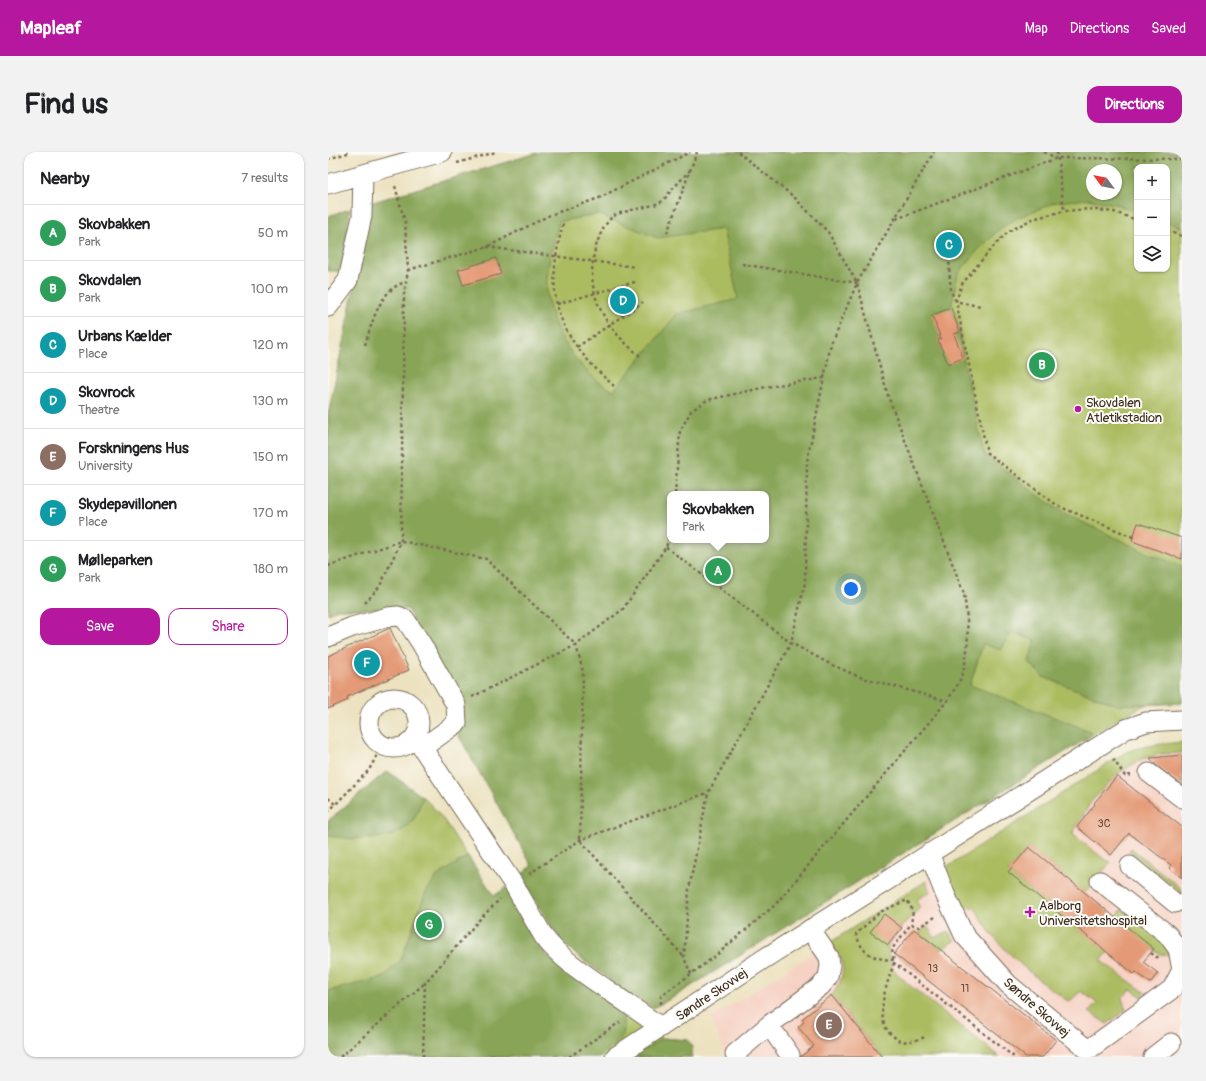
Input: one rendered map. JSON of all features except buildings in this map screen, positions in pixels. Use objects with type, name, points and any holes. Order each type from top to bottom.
[{"type":"street","points":[[328,184],[442,152]]},
{"type":"street","points":[[328,306],[348,280],[362,216],[363,174]]},
{"type":"street","points":[[328,637],[352,627],[388,617],[398,616],[405,619],[422,643],[456,705],[457,723],[419,742],[402,748],[389,748],[382,746],[375,741],[371,735],[368,727],[370,716],[374,708],[384,700],[394,698],[403,699],[410,703],[416,710],[419,718],[419,742],[514,885],[550,945],[557,953],[584,973],[661,1027]]},
{"type":"street","name":"Søndre Skovvej","points":[[615,1057],[810,929],[1126,729],[1146,722],[1182,720]]},
{"type":"street","points":[[1150,773],[1182,798]]},
{"type":"street","name":"Søndre Skovvej","points":[[929,854],[964,935],[1008,984],[1084,1054],[1172,989],[1182,970],[1178,948],[1167,934],[1100,880]]},
{"type":"street","points":[[1120,896],[1135,869],[1175,903]]},
{"type":"street","points":[[737,1057],[735,1054],[769,1025],[820,986],[828,977],[830,966],[829,957],[810,929]]},
{"type":"street","points":[[769,1025],[790,1055]]},
{"type":"street","points":[[1153,1057],[1171,1043]]},
{"type":"path","points":[[328,159],[351,152]]},
{"type":"path","points":[[408,270],[487,248],[550,215],[599,198],[690,152]]},
{"type":"path","points":[[667,233],[697,152]]},
{"type":"path","points":[[328,566],[401,541],[486,559],[576,645],[583,672],[580,840],[684,958],[691,974],[714,957],[775,905],[947,701],[960,680],[966,656],[968,620],[964,594],[888,396],[858,283],[828,232],[794,197],[738,152]]},
{"type":"path","points":[[684,958],[689,889],[708,793],[791,643],[805,583],[807,461],[831,344],[858,283],[934,152]]},
{"type":"path","points":[[1044,152],[1057,158]]},
{"type":"path","points":[[1057,152],[1064,211]]},
{"type":"path","points":[[895,219],[1057,158],[1182,159]]},
{"type":"path","points":[[640,356],[619,338],[609,325],[602,312],[592,281],[592,261],[603,230],[612,216],[661,202],[690,170]]},
{"type":"path","points":[[352,627],[355,613],[380,586],[401,541],[404,294],[408,270],[405,222],[395,186]]},
{"type":"path","points":[[1133,538],[1058,506],[987,453],[956,301],[962,284],[991,248],[1008,232],[1032,219],[1064,211],[1089,209],[1114,212],[1134,219]]},
{"type":"path","points":[[563,224],[555,256],[554,278],[557,304],[564,326],[577,347],[594,368],[614,386]]},
{"type":"path","points":[[1170,231],[1182,236]]},
{"type":"path","points":[[949,245],[952,297],[956,301],[982,306]]},
{"type":"path","points":[[487,248],[635,267]]},
{"type":"path","points":[[742,264],[858,283]]},
{"type":"path","points":[[365,345],[378,308],[386,295],[399,283],[406,282]]},
{"type":"path","points":[[557,304],[635,282]]},
{"type":"path","points":[[577,347],[642,302]]},
{"type":"path","points":[[675,491],[680,431],[691,411],[707,400],[766,387],[824,378]]},
{"type":"path","points":[[456,705],[576,645],[623,609],[667,543]]},
{"type":"path","points":[[666,547],[791,643],[830,664],[860,677],[947,701]]},
{"type":"path","points":[[328,812],[370,770],[382,746]]},
{"type":"path","points":[[328,798],[335,804]]},
{"type":"path","points":[[926,1037],[900,1041],[890,1034],[883,1022],[886,988],[894,962],[892,949],[911,924],[913,911],[907,900],[880,912],[856,934],[859,944],[868,954],[894,962],[1014,1057]]},
{"type":"path","points":[[911,924],[919,927],[951,907]]},
{"type":"path","points":[[340,1057],[425,983]]},
{"type":"path","points":[[569,1057],[620,1022]]},
{"type":"shaded area","name":"Aalborg Universitetshospital","points":[[1182,742],[1182,1057],[726,1057],[711,1018],[1114,759],[1139,747]]},
{"type":"green space","points":[[540,152],[1182,152],[1182,703],[1144,705],[1095,733],[672,998],[653,1008],[580,958],[560,940],[532,866],[459,736],[408,609],[337,609],[328,614],[328,416],[370,203]]},
{"type":"green space","points":[[540,152],[1182,152],[1182,227],[1170,223],[1170,164],[1134,164],[1134,211],[1115,204],[1093,200],[1122,200],[1122,164],[1086,164],[1086,199],[1056,202],[1017,218],[1001,228],[978,250],[958,274],[951,308],[960,332],[963,358],[984,454],[1058,510],[1147,553],[1182,566],[1182,703],[1117,705],[1043,677],[1029,662],[1035,640],[1011,633],[1001,650],[983,644],[970,685],[1090,731],[1092,735],[672,998],[653,1008],[638,1000],[580,958],[560,940],[519,876],[532,866],[459,736],[408,609],[337,609],[328,614],[328,416],[370,203]],"holes":[[[598,214],[657,238],[723,229],[738,299],[677,314],[614,390],[610,389],[591,375],[573,355],[565,343],[553,318],[547,291],[547,277],[550,256],[559,222]]]},
{"type":"green space","points":[[350,209],[342,271],[328,271],[328,216]]},
{"type":"green space","points":[[1182,742],[1182,753],[1161,754],[1142,759],[1117,774],[1091,802],[1072,834],[1104,859],[1111,862],[1085,893],[1029,847],[1008,872],[1108,952],[1101,961],[1146,993],[1142,997],[1131,989],[1122,998],[1126,1010],[1107,1024],[1089,1012],[1097,1003],[1081,991],[1069,1002],[1017,961],[993,936],[976,909],[957,904],[941,871],[1126,752],[1147,746]]},
{"type":"green space","points":[[387,771],[423,797],[443,819],[494,896],[507,887],[546,955],[619,1010],[662,1038],[688,1040],[692,1047],[692,1057],[328,1057],[328,821]]},
{"type":"green space","points":[[387,771],[423,797],[415,818],[406,828],[385,837],[362,839],[328,836],[328,821]]},
{"type":"green space","points":[[1131,848],[1182,889],[1182,897],[1180,892],[1129,851]]},
{"type":"green space","points":[[468,856],[494,896],[507,887],[546,955],[620,1010],[624,1028],[621,1039],[612,1048],[597,1057],[328,1057],[328,991],[382,978],[401,960],[425,894],[437,876]]},
{"type":"green space","points":[[926,881],[930,892],[916,900],[920,908],[901,927],[902,928],[888,945],[892,968],[908,984],[1000,1057],[882,1057],[832,995],[841,980],[843,966],[837,952],[829,943]]},
{"type":"green space","points":[[1122,909],[1169,948],[1171,955],[1159,954],[1115,918]]},
{"type":"green space","points":[[927,926],[935,938],[948,931],[955,940],[941,950],[919,933]]},
{"type":"green space","points":[[662,1038],[688,1040],[692,1047],[692,1057],[634,1057]]},
{"type":"place","name":"Urbans Kælder","points":[[949,245]]},
{"type":"place","name":"Skovrock","points":[[623,301]]},
{"type":"place","name":"Skovdalen","points":[[1042,365]]},
{"type":"place","name":"Skovdalen Atletikstadion","points":[[1078,409]]},
{"type":"place","name":"Skovbakken","points":[[718,571]]},
{"type":"place","name":"Skydepavillonen","points":[[367,663]]},
{"type":"place","name":"Aalborg Universitetshospital","points":[[1030,912]]},
{"type":"place","name":"Mølleparken","points":[[429,925]]},
{"type":"place","name":"Forskningens Hus","points":[[829,1025]]}]
